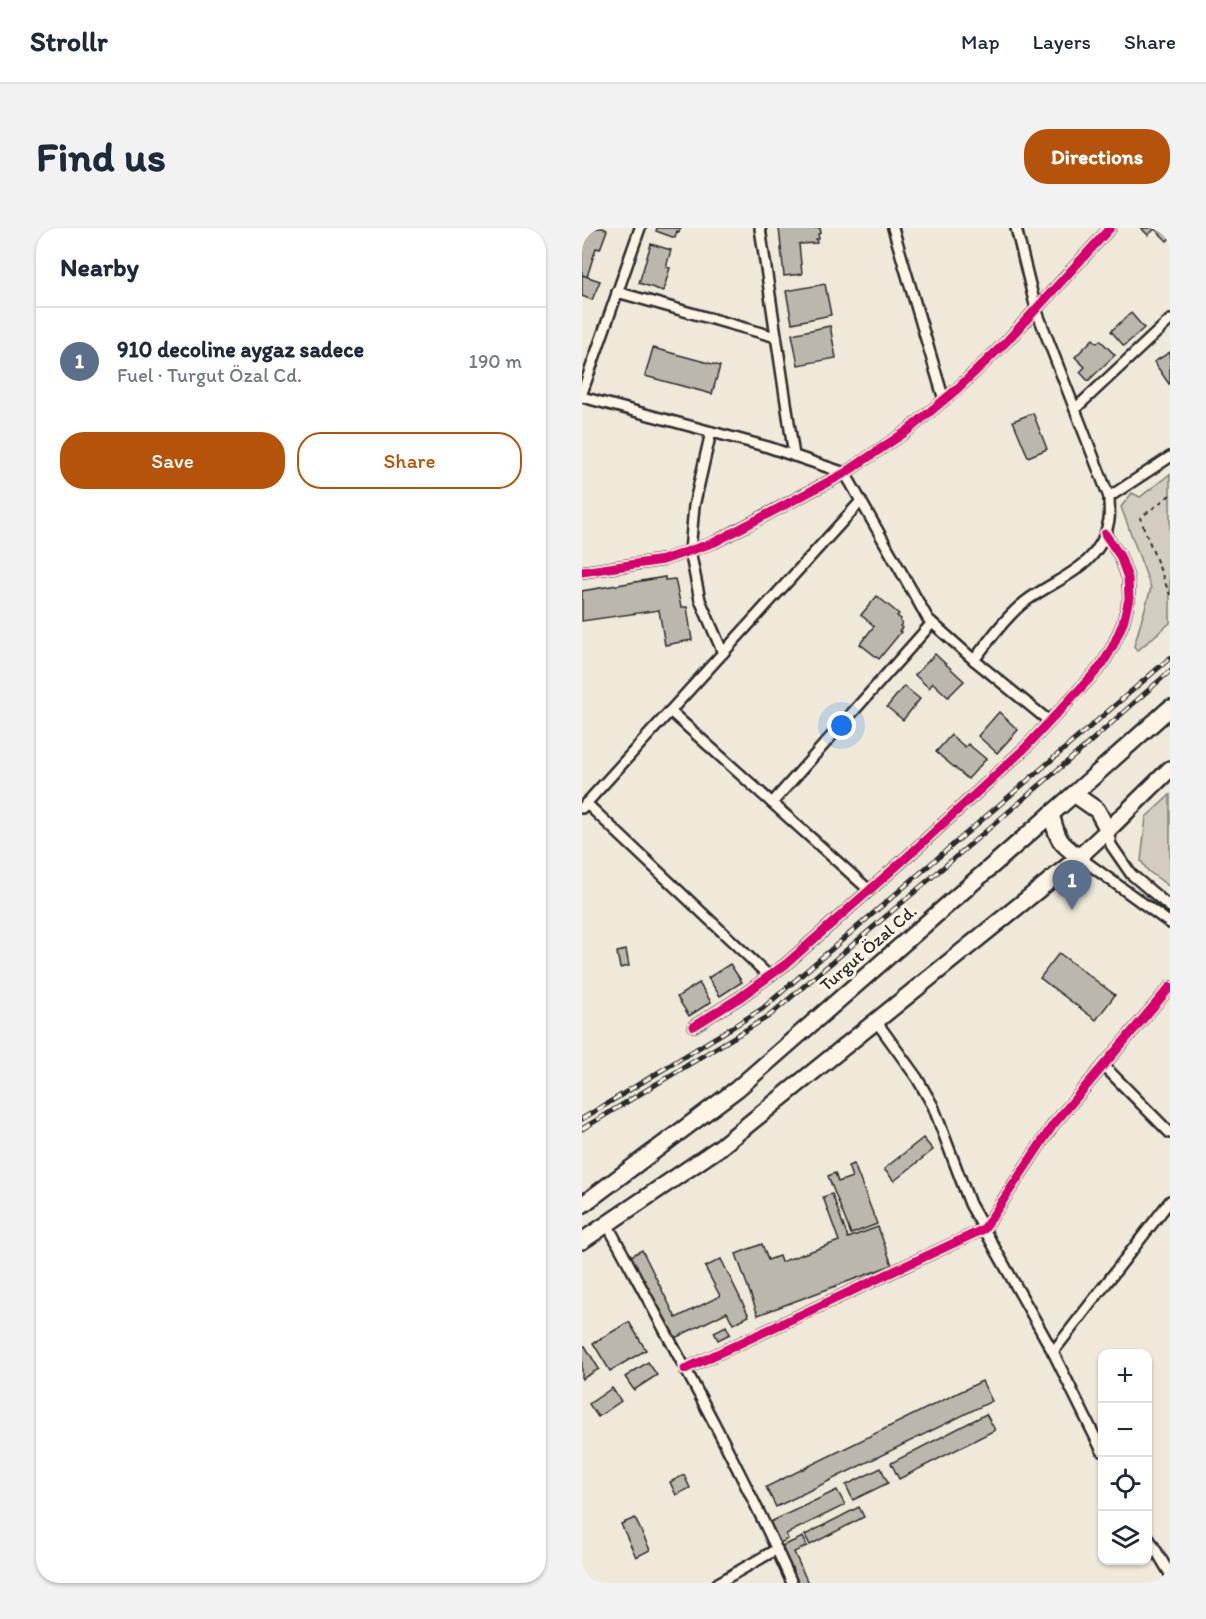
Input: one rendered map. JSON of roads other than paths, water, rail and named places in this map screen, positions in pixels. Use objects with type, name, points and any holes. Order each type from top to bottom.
[{"type":"main road","name":"Turgut Özal Cd.","points":[[586,1200],[737,1089],[1170,708]]},
{"type":"main road","points":[[582,1241],[719,1148],[1079,857],[1170,769]]},
{"type":"main road","points":[[1074,794],[1097,810],[1108,830]]},
{"type":"main road","points":[[1051,814],[1056,834],[1062,845],[1079,857]]},
{"type":"street","points":[[640,228],[582,395],[845,473],[928,619],[1049,721]]},
{"type":"street","points":[[760,228],[794,456]]},
{"type":"street","points":[[893,228],[944,400]]},
{"type":"street","points":[[974,660],[1025,602],[1094,556],[1103,540],[1110,518],[1109,497],[1036,309],[1016,228]]},
{"type":"street","points":[[582,572],[663,560],[715,542],[845,473],[908,431],[944,400],[1006,342],[1110,228]]},
{"type":"street","points":[[617,292],[776,337]]},
{"type":"street","points":[[1075,409],[1170,320]]},
{"type":"street","points":[[711,432],[694,506],[690,551],[700,600],[723,653]]},
{"type":"street","points":[[1109,497],[1170,457]]},
{"type":"street","points":[[769,976],[584,805],[861,501]]},
{"type":"street","points":[[693,1026],[739,998],[786,964],[870,890],[1025,748],[1102,665],[1123,623],[1129,599],[1128,578],[1120,556],[1105,534]]},
{"type":"street","points":[[772,803],[932,623]]},
{"type":"street","points":[[670,711],[870,890]]},
{"type":"street","points":[[1108,830],[1111,845],[1131,874],[1170,907]]},
{"type":"street","points":[[1079,857],[1170,923]]},
{"type":"street","points":[[685,1369],[984,1229],[1053,1125],[1170,987]]},
{"type":"street","points":[[876,1021],[917,1078],[933,1106],[970,1204],[1053,1353],[1098,1443]]},
{"type":"street","points":[[1104,1066],[1170,1133]]},
{"type":"street","points":[[1053,1353],[1170,1201]]},
{"type":"street","points":[[607,1224],[754,1499],[792,1583]]},
{"type":"street","points":[[1152,1544],[1170,1574]]},
{"type":"street","points":[[718,1583],[777,1549]]},
{"type":"railway","points":[[582,1119],[762,1009],[1170,658]]},
{"type":"railway","points":[[582,1129],[769,1016],[1081,750],[1170,671]]},
{"type":"place","name":"910 decoline aygaz sadece","points":[[1072,910]]}]
